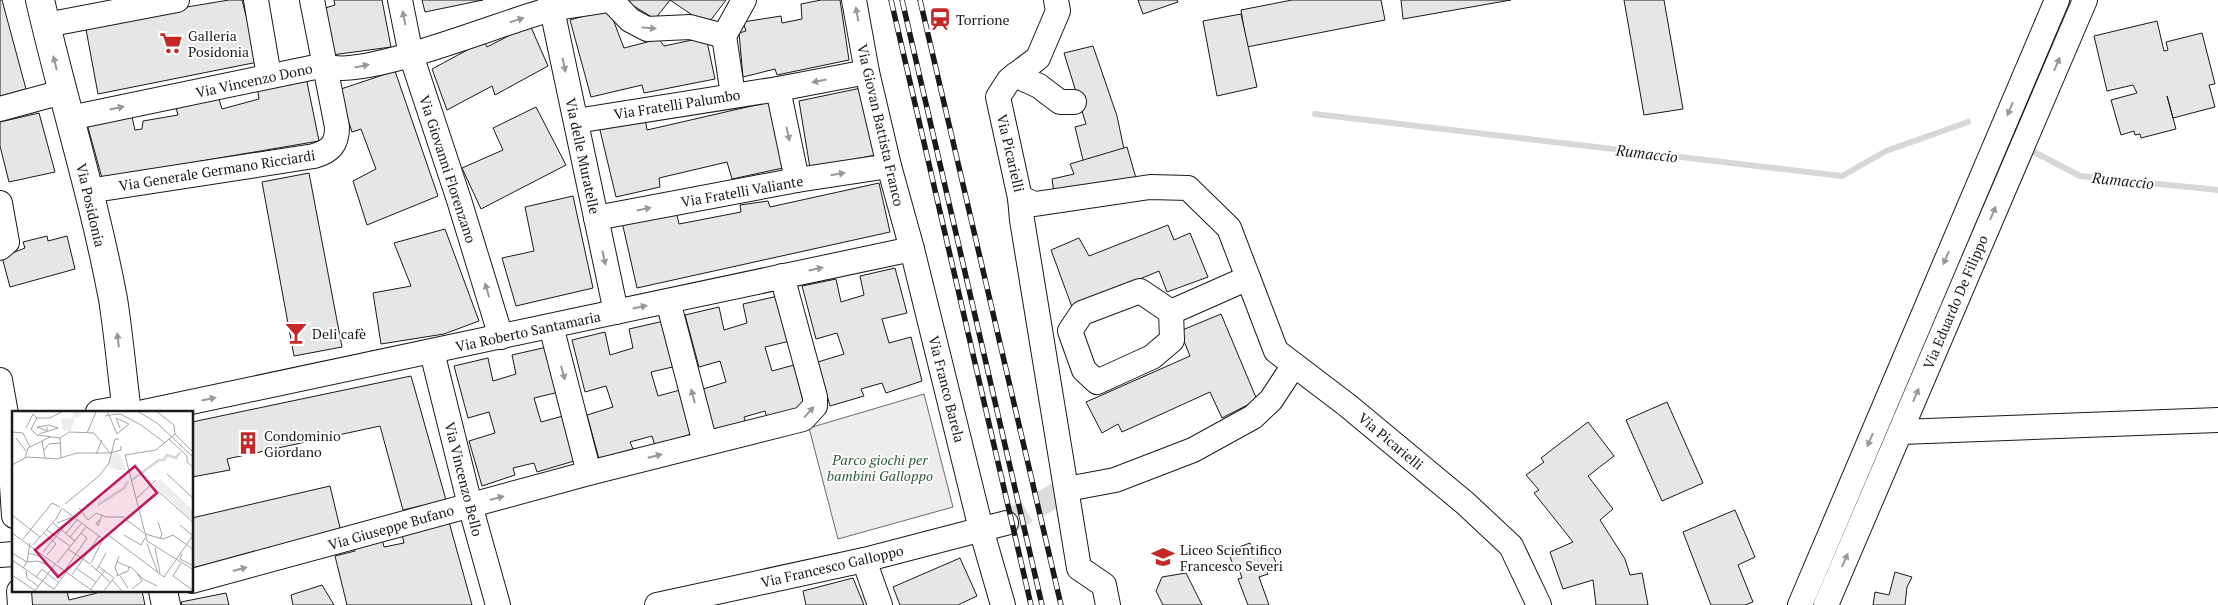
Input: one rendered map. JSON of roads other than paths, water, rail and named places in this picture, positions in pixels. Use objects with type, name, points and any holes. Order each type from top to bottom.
[{"type":"main road","name":"Via Posidonia","points":[[43,12],[88,190],[113,299],[133,411]]},
{"type":"main road","points":[[163,592],[166,605]]},
{"type":"street","points":[[43,12],[177,0]]},
{"type":"street","points":[[256,0],[269,76]]},
{"type":"street","points":[[312,0],[325,65]]},
{"type":"street","name":"Via Giovanni Florenzano","points":[[400,0],[411,55],[459,200],[501,337]]},
{"type":"street","points":[[610,0],[630,20],[647,29],[690,27],[724,36]]},
{"type":"street","name":"Via Vincenzo Dono","points":[[70,118],[325,65],[344,69],[411,55],[551,5],[610,0]]},
{"type":"street","points":[[733,95],[724,36],[744,0]]},
{"type":"street","name":"Via Giovan Battista Franco","points":[[854,0],[867,72],[889,166],[912,249]]},
{"type":"street","points":[[1002,82],[1038,58],[1058,11],[1056,0]]},
{"type":"street","name":"Via Eduardo De Filippo","points":[[1800,605],[2057,0]]},
{"type":"street","name":"Via Eduardo De Filippo","points":[[1826,605],[2085,0]]},
{"type":"street","name":"Via delle Muratelle","points":[[551,5],[616,312]]},
{"type":"street","name":"Via Generale Germano Ricciardi","points":[[88,190],[314,156],[328,151],[337,138],[337,127],[325,65]]},
{"type":"street","name":"Via Fratelli Palumbo","points":[[576,121],[778,89],[867,72]]},
{"type":"street","points":[[1002,82],[1039,86],[1060,102],[1074,102]]},
{"type":"street","name":"Via Picarielli","points":[[1002,82],[1020,198],[1035,204],[1150,187],[1188,188],[1229,228],[1276,351],[1347,405],[1465,503],[1511,546],[1539,605]]},
{"type":"street","points":[[778,89],[798,180]]},
{"type":"street","points":[[0,110],[62,92]]},
{"type":"street","name":"Via Fratelli Valiante","points":[[596,218],[798,180],[889,166]]},
{"type":"street","points":[[1020,198],[1079,568],[1106,595]]},
{"type":"street","points":[[0,203],[7,242],[0,248]]},
{"type":"street","name":"Via Roberto Santamaria","points":[[133,411],[432,352],[912,249]]},
{"type":"street","name":"Via Franco Barela","points":[[912,249],[981,529],[1003,605]]},
{"type":"street","name":"Via Giuseppe Bufano","points":[[194,580],[589,473],[803,419],[815,406],[815,397],[782,276]]},
{"type":"street","points":[[1171,312],[1248,278]]},
{"type":"street","points":[[668,301],[705,443]]},
{"type":"street","points":[[551,326],[589,473]]},
{"type":"street","name":"Via Vincenzo Bello","points":[[432,352],[470,505],[498,605]]},
{"type":"street","points":[[1067,489],[1115,480],[1193,450],[1253,416],[1271,400],[1294,365]]},
{"type":"street","points":[[0,380],[7,425],[12,490]]},
{"type":"street","points":[[1901,432],[2218,420]]},
{"type":"street","name":"Via Francesco Galloppo","points":[[657,605],[864,560],[1006,523]]},
{"type":"street","points":[[864,560],[880,605]]},
{"type":"street","points":[[19,592],[20,605]]},
{"type":"waterway","name":"Rumaccio","points":[[1315,114],[1842,176],[1886,151],[1968,122]]},
{"type":"waterway","name":"Rumaccio","points":[[2034,152],[2080,176],[2218,190]]},
{"type":"tunnel","points":[[1006,523],[1067,489]]},
{"type":"railway","points":[[891,0],[1031,605]]},
{"type":"railway","points":[[902,0],[1042,605]]},
{"type":"railway","points":[[920,0],[1061,605]]},
{"type":"place","name":"Torrione","points":[[940,19]]},
{"type":"place","name":"Galleria Posidonia","points":[[171,43]]},
{"type":"place","name":"Deli cafè","points":[[296,333]]},
{"type":"place","name":"Condominio Giordano","points":[[248,443]]},
{"type":"place","name":"Liceo Scientifico Francesco Severi","points":[[1163,557]]},
{"type":"park label","name":"Parco giochi per bambini Galloppo","points":[[880,468]]}]
